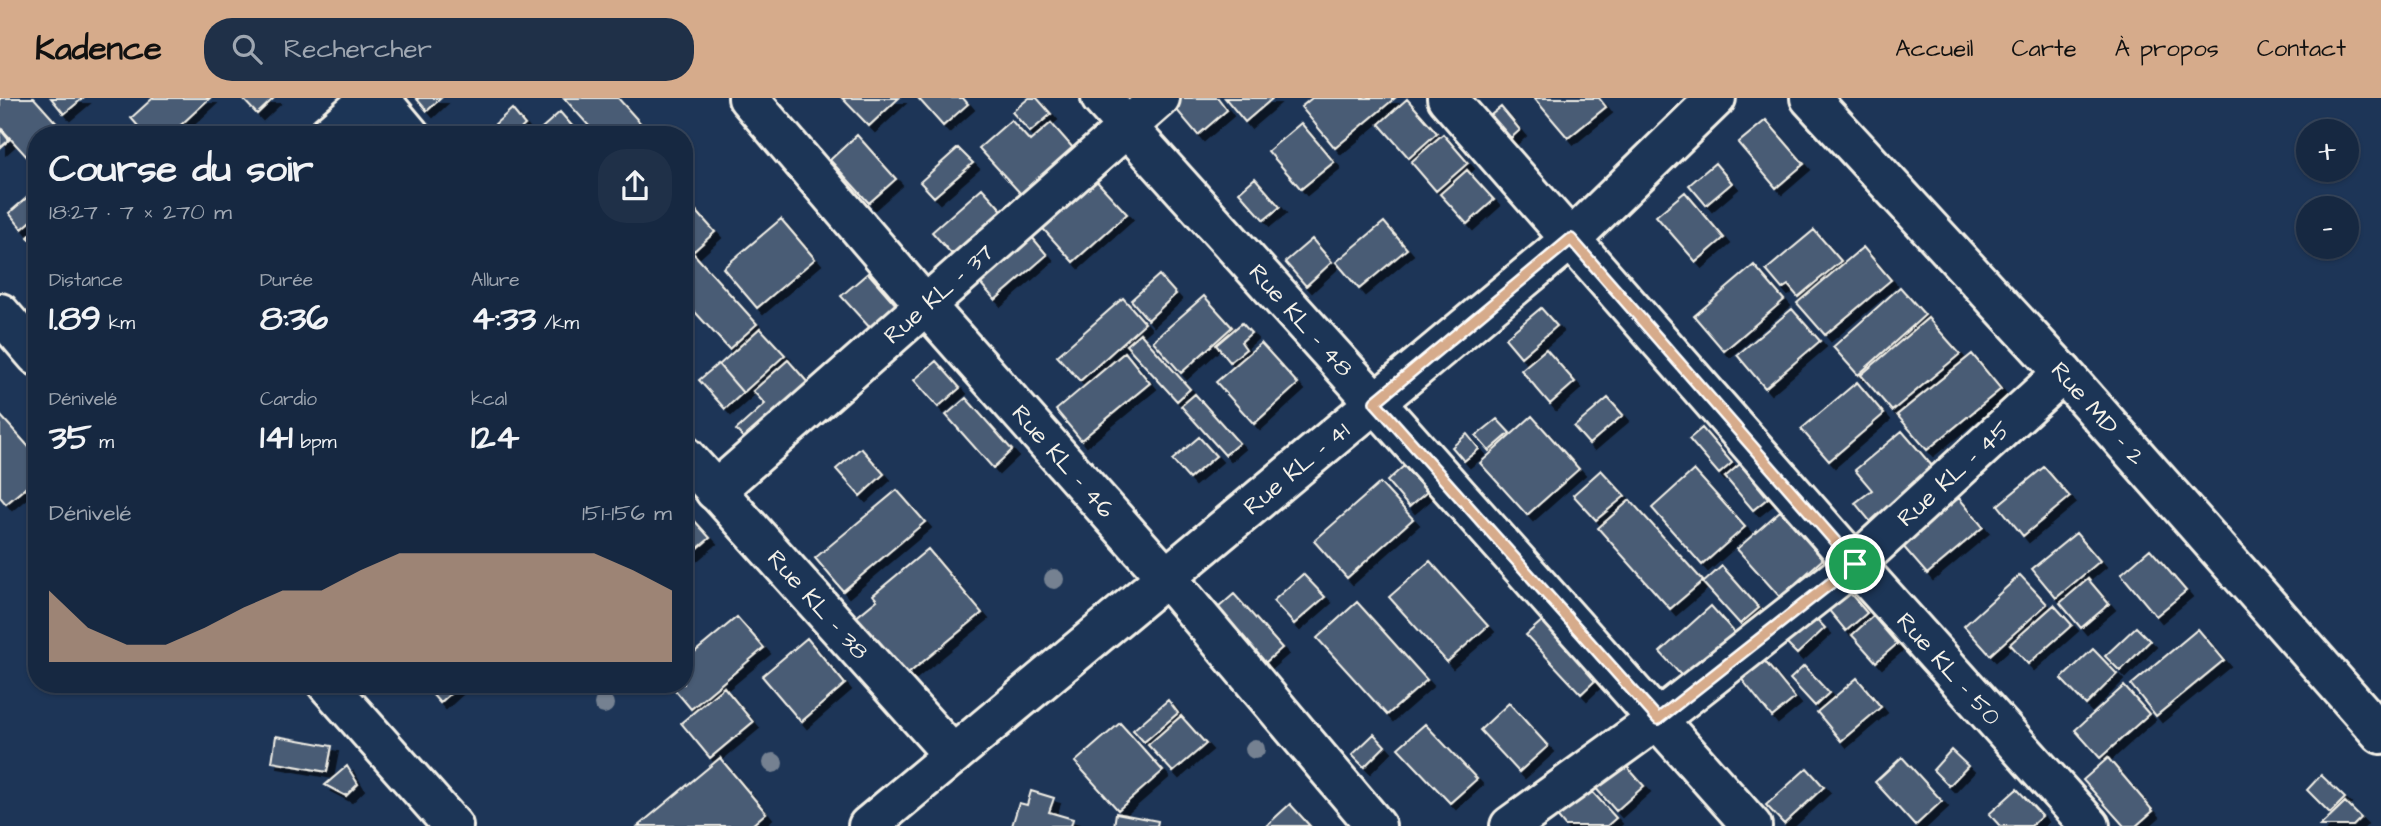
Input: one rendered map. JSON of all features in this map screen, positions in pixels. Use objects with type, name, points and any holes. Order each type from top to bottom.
[{"type":"street","points":[[338,126],[371,98]]},
{"type":"street","points":[[379,98],[402,126]]},
{"type":"street","name":"Rue KL - 46","points":[[748,98],[926,306],[1166,577],[1376,826]]},
{"type":"street","name":"Rue KL - 48","points":[[1101,98],[1752,826]]},
{"type":"street","name":"Rue KL - 37","points":[[715,491],[1160,98]]},
{"type":"street","name":"Rue KL - 50","points":[[1447,98],[1855,564],[2090,826]]},
{"type":"street","name":"Rue KL - 41","points":[[867,826],[1571,239],[1716,98]]},
{"type":"street","name":"Rue MD - 2","points":[[1810,98],[2063,373],[2381,734]]},
{"type":"street","points":[[0,313],[28,346]]},
{"type":"street","name":"Rue KL - 45","points":[[1510,826],[1658,719],[1855,564],[2063,373]]},
{"type":"street","name":"Rue KL - 38","points":[[693,465],[953,755]]},
{"type":"street","points":[[335,693],[453,826]]},
{"type":"building","points":[[0,98],[34,98],[59,126],[28,126],[28,158],[0,127]]},
{"type":"building","points":[[51,98],[83,98],[64,114]]},
{"type":"building","points":[[153,98],[210,98],[180,126],[138,126],[131,118]]},
{"type":"building","points":[[242,98],[274,98],[257,114]]},
{"type":"building","points":[[416,98],[441,98],[427,111]]},
{"type":"building","points":[[564,98],[618,98],[643,126],[589,126]]},
{"type":"building","points":[[842,98],[899,98],[869,126]]},
{"type":"building","points":[[918,98],[963,98],[968,104],[943,126]]},
{"type":"building","points":[[1029,98],[1037,98],[1051,114],[1030,132],[1012,112]]},
{"type":"building","points":[[1175,98],[1218,98],[1227,110],[1198,135],[1170,102]]},
{"type":"building","points":[[1225,98],[1273,98],[1245,122]]},
{"type":"building","points":[[1312,98],[1395,98],[1335,148],[1301,107]]},
{"type":"building","points":[[1534,98],[1599,98],[1606,107],[1568,138]]},
{"type":"building","points":[[1407,99],[1437,133],[1409,158],[1379,124]]},
{"type":"building","points":[[1501,107],[1520,130],[1511,138],[1491,115]]},
{"type":"building","points":[[512,109],[525,125],[497,126],[495,124]]},
{"type":"building","points":[[560,112],[572,126],[544,126]]},
{"type":"building","points":[[1011,120],[1030,141],[1051,123],[1073,148],[1021,194],[979,148]]},
{"type":"building","points":[[1766,120],[1804,164],[1776,188],[1738,143]]},
{"type":"building","points":[[1301,123],[1334,162],[1301,189],[1268,151]]},
{"type":"building","points":[[0,129],[9,140],[0,148]]},
{"type":"building","points":[[1443,134],[1468,163],[1436,191],[1411,162]]},
{"type":"building","points":[[857,135],[896,179],[869,203],[830,160]]},
{"type":"building","points":[[958,148],[973,163],[934,197],[920,182]]},
{"type":"building","points":[[1715,163],[1732,183],[1706,205],[1689,185]]},
{"type":"building","points":[[1467,170],[1494,200],[1467,224],[1440,194]]},
{"type":"building","points":[[1090,174],[1127,214],[1073,262],[1037,222]]},
{"type":"building","points":[[1255,178],[1280,207],[1264,220],[1239,192]]},
{"type":"building","points":[[982,188],[1008,217],[958,261],[932,232]]},
{"type":"building","points":[[1685,192],[1724,238],[1696,262],[1656,216]]},
{"type":"building","points":[[28,197],[28,224],[22,229],[9,213]]},
{"type":"building","points":[[693,207],[715,232],[693,250]]},
{"type":"building","points":[[781,219],[815,259],[757,308],[723,268]]},
{"type":"building","points":[[1384,222],[1407,249],[1359,289],[1336,262]]},
{"type":"building","points":[[1026,230],[1047,255],[995,300],[974,276]]},
{"type":"building","points":[[1814,230],[1841,261],[1798,297],[1788,285],[1782,289],[1766,270]]},
{"type":"building","points":[[1312,239],[1332,262],[1306,286],[1285,262]]},
{"type":"building","points":[[1863,247],[1891,280],[1825,335],[1797,303]]},
{"type":"building","points":[[693,253],[757,324],[729,349],[693,310]]},
{"type":"building","points":[[1754,265],[1784,300],[1724,351],[1694,316]]},
{"type":"building","points":[[868,273],[897,306],[871,329],[841,296]]},
{"type":"building","points":[[1159,275],[1176,294],[1148,320],[1131,300]]},
{"type":"building","points":[[1900,287],[1925,315],[1858,375],[1833,347]]},
{"type":"building","points":[[1204,296],[1232,327],[1181,373],[1153,341]]},
{"type":"building","points":[[1123,298],[1145,323],[1080,381],[1057,356]]},
{"type":"building","points":[[1541,308],[1557,326],[1521,357],[1505,338]]},
{"type":"building","points":[[1792,309],[1820,341],[1765,388],[1737,355]]},
{"type":"building","points":[[1928,318],[1960,354],[1892,411],[1861,375]]},
{"type":"building","points":[[1242,323],[1251,333],[1241,342],[1246,349],[1230,362],[1216,345]]},
{"type":"building","points":[[760,328],[785,355],[743,393],[719,365]]},
{"type":"building","points":[[1140,333],[1190,389],[1177,401],[1126,345]]},
{"type":"building","points":[[1261,343],[1298,384],[1254,424],[1216,382]]},
{"type":"building","points":[[1546,349],[1575,382],[1550,404],[1521,370]]},
{"type":"building","points":[[1125,352],[1150,383],[1081,440],[1056,410]]},
{"type":"building","points":[[1972,354],[2001,389],[1927,450],[1897,415]]},
{"type":"building","points":[[788,360],[815,391],[752,447],[736,430],[765,404],[753,391]]},
{"type":"building","points":[[936,361],[960,388],[938,407],[914,380]]},
{"type":"building","points":[[718,364],[743,393],[725,409],[699,380]]},
{"type":"building","points":[[1857,382],[1884,414],[1829,461],[1801,429]]},
{"type":"building","points":[[1195,394],[1239,443],[1225,455],[1181,406]]},
{"type":"building","points":[[966,398],[1012,450],[993,468],[946,415]]},
{"type":"building","points":[[1608,398],[1623,415],[1589,444],[1574,427]]},
{"type":"building","points":[[0,415],[28,446],[28,486],[6,504],[0,497]]},
{"type":"building","points":[[1532,416],[1579,469],[1527,515],[1480,463]]},
{"type":"building","points":[[1497,419],[1510,433],[1489,451],[1476,436]]},
{"type":"building","points":[[1702,428],[1732,463],[1719,474],[1689,439]]},
{"type":"building","points":[[1902,431],[1938,473],[1874,526],[1855,503],[1872,490],[1855,470]]},
{"type":"building","points":[[1467,434],[1479,449],[1464,461],[1452,447]]},
{"type":"building","points":[[1199,437],[1216,456],[1189,479],[1172,460]]},
{"type":"building","points":[[861,448],[884,474],[860,496],[836,469]]},
{"type":"building","points":[[1740,464],[1768,498],[1753,510],[1725,477]]},
{"type":"building","points":[[1404,466],[1427,492],[1409,507],[1387,481]]},
{"type":"building","points":[[2044,467],[2070,497],[2023,536],[1998,505]]},
{"type":"building","points":[[1601,470],[1625,496],[1596,520],[1573,495]]},
{"type":"building","points":[[1694,470],[1745,527],[1702,565],[1652,508]]},
{"type":"building","points":[[1380,483],[1413,519],[1347,578],[1314,541]]},
{"type":"building","points":[[897,490],[925,522],[843,591],[815,558]]},
{"type":"building","points":[[1959,498],[1983,527],[1927,574],[1902,545]]},
{"type":"building","points":[[1630,500],[1703,581],[1670,609],[1598,528]]},
{"type":"building","points":[[1780,511],[1823,559],[1780,597],[1737,549]]},
{"type":"building","points":[[693,519],[710,538],[693,552]]},
{"type":"building","points":[[2076,533],[2100,561],[2056,598],[2032,569]]},
{"type":"building","points":[[928,549],[982,613],[903,678],[854,619],[877,600],[873,595]]},
{"type":"building","points":[[2150,549],[2186,591],[2156,616],[2121,574]]},
{"type":"building","points":[[1430,561],[1488,626],[1447,662],[1389,597]]},
{"type":"building","points":[[1722,566],[1759,608],[1740,624],[1703,583]]},
{"type":"building","points":[[1303,574],[1325,597],[1294,624],[1273,601]]},
{"type":"building","points":[[2020,575],[2047,604],[1990,655],[1964,626]]},
{"type":"building","points":[[2088,579],[2109,604],[2081,628],[2060,603]]},
{"type":"building","points":[[1843,585],[1867,613],[1846,631],[1822,602]]},
{"type":"building","points":[[1234,594],[1282,648],[1258,669],[1210,615]]},
{"type":"building","points":[[1357,602],[1427,680],[1387,715],[1317,638]]},
{"type":"building","points":[[2054,605],[2072,625],[2028,664],[2010,644]]},
{"type":"building","points":[[1711,606],[1741,640],[1688,683],[1660,652]]},
{"type":"building","points":[[1811,613],[1825,628],[1797,654],[1782,639]]},
{"type":"building","points":[[1873,616],[1897,644],[1876,662],[1852,635]]},
{"type":"building","points":[[737,617],[764,648],[691,709],[678,693],[693,693],[693,654]]},
{"type":"building","points":[[1543,620],[1598,678],[1581,694],[1526,635]]},
{"type":"building","points":[[2136,627],[2150,641],[2120,671],[2105,656]]},
{"type":"building","points":[[2198,629],[2224,660],[2156,716],[2131,685]]},
{"type":"building","points":[[807,638],[845,684],[801,722],[762,676]]},
{"type":"building","points":[[2093,649],[2117,674],[2086,705],[2061,679]]},
{"type":"building","points":[[1763,659],[1795,698],[1772,717],[1740,677]]},
{"type":"building","points":[[1804,666],[1829,693],[1815,706],[1790,679]]},
{"type":"building","points":[[1857,678],[1881,707],[1841,741],[1817,712]]},
{"type":"building","points":[[2124,686],[2149,714],[2100,758],[2075,730]]},
{"type":"building","points":[[724,687],[753,722],[710,758],[681,723]]},
{"type":"building","points":[[431,693],[451,693],[440,703]]},
{"type":"building","points":[[1168,700],[1178,713],[1144,742],[1133,730]]},
{"type":"building","points":[[1509,703],[1548,746],[1519,772],[1480,730]]},
{"type":"building","points":[[1181,716],[1206,744],[1173,772],[1148,745]]},
{"type":"building","points":[[1120,723],[1163,771],[1118,810],[1075,762]]},
{"type":"building","points":[[1425,724],[1477,779],[1450,803],[1398,748]]},
{"type":"building","points":[[1374,734],[1385,746],[1364,767],[1352,755]]},
{"type":"building","points":[[276,736],[332,746],[327,772],[272,762]]},
{"type":"building","points":[[1951,750],[1968,766],[1949,786],[1933,770]]},
{"type":"building","points":[[1902,757],[1942,801],[1915,826],[1875,782]]},
{"type":"building","points":[[720,758],[766,813],[751,826],[638,826]]},
{"type":"building","points":[[2108,758],[2153,811],[2136,826],[2124,826],[2083,780]]},
{"type":"building","points":[[1621,760],[1644,786],[1616,811],[1593,785]]},
{"type":"building","points":[[347,766],[358,784],[346,796],[325,785]]},
{"type":"building","points":[[1807,768],[1824,787],[1784,824],[1766,805]]},
{"type":"building","points":[[2321,775],[2345,798],[2330,813],[2307,790]]},
{"type":"building","points":[[1587,786],[1616,818],[1607,826],[1565,826],[1555,814]]},
{"type":"building","points":[[2017,789],[2042,816],[2031,826],[2000,826],[1989,814]]},
{"type":"building","points":[[1031,791],[1054,798],[1049,812],[1073,819],[1071,826],[1012,826],[1019,803],[1027,805]]},
{"type":"building","points":[[2345,802],[2361,818],[2353,826],[2320,826]]},
{"type":"building","points":[[1290,804],[1310,826],[1266,826]]},
{"type":"building","points":[[1116,813],[1158,821],[1157,826],[1114,826]]},
{"type":"route","points":[[1571,239],[1855,564],[1658,719],[1375,402],[1571,239]]}]
